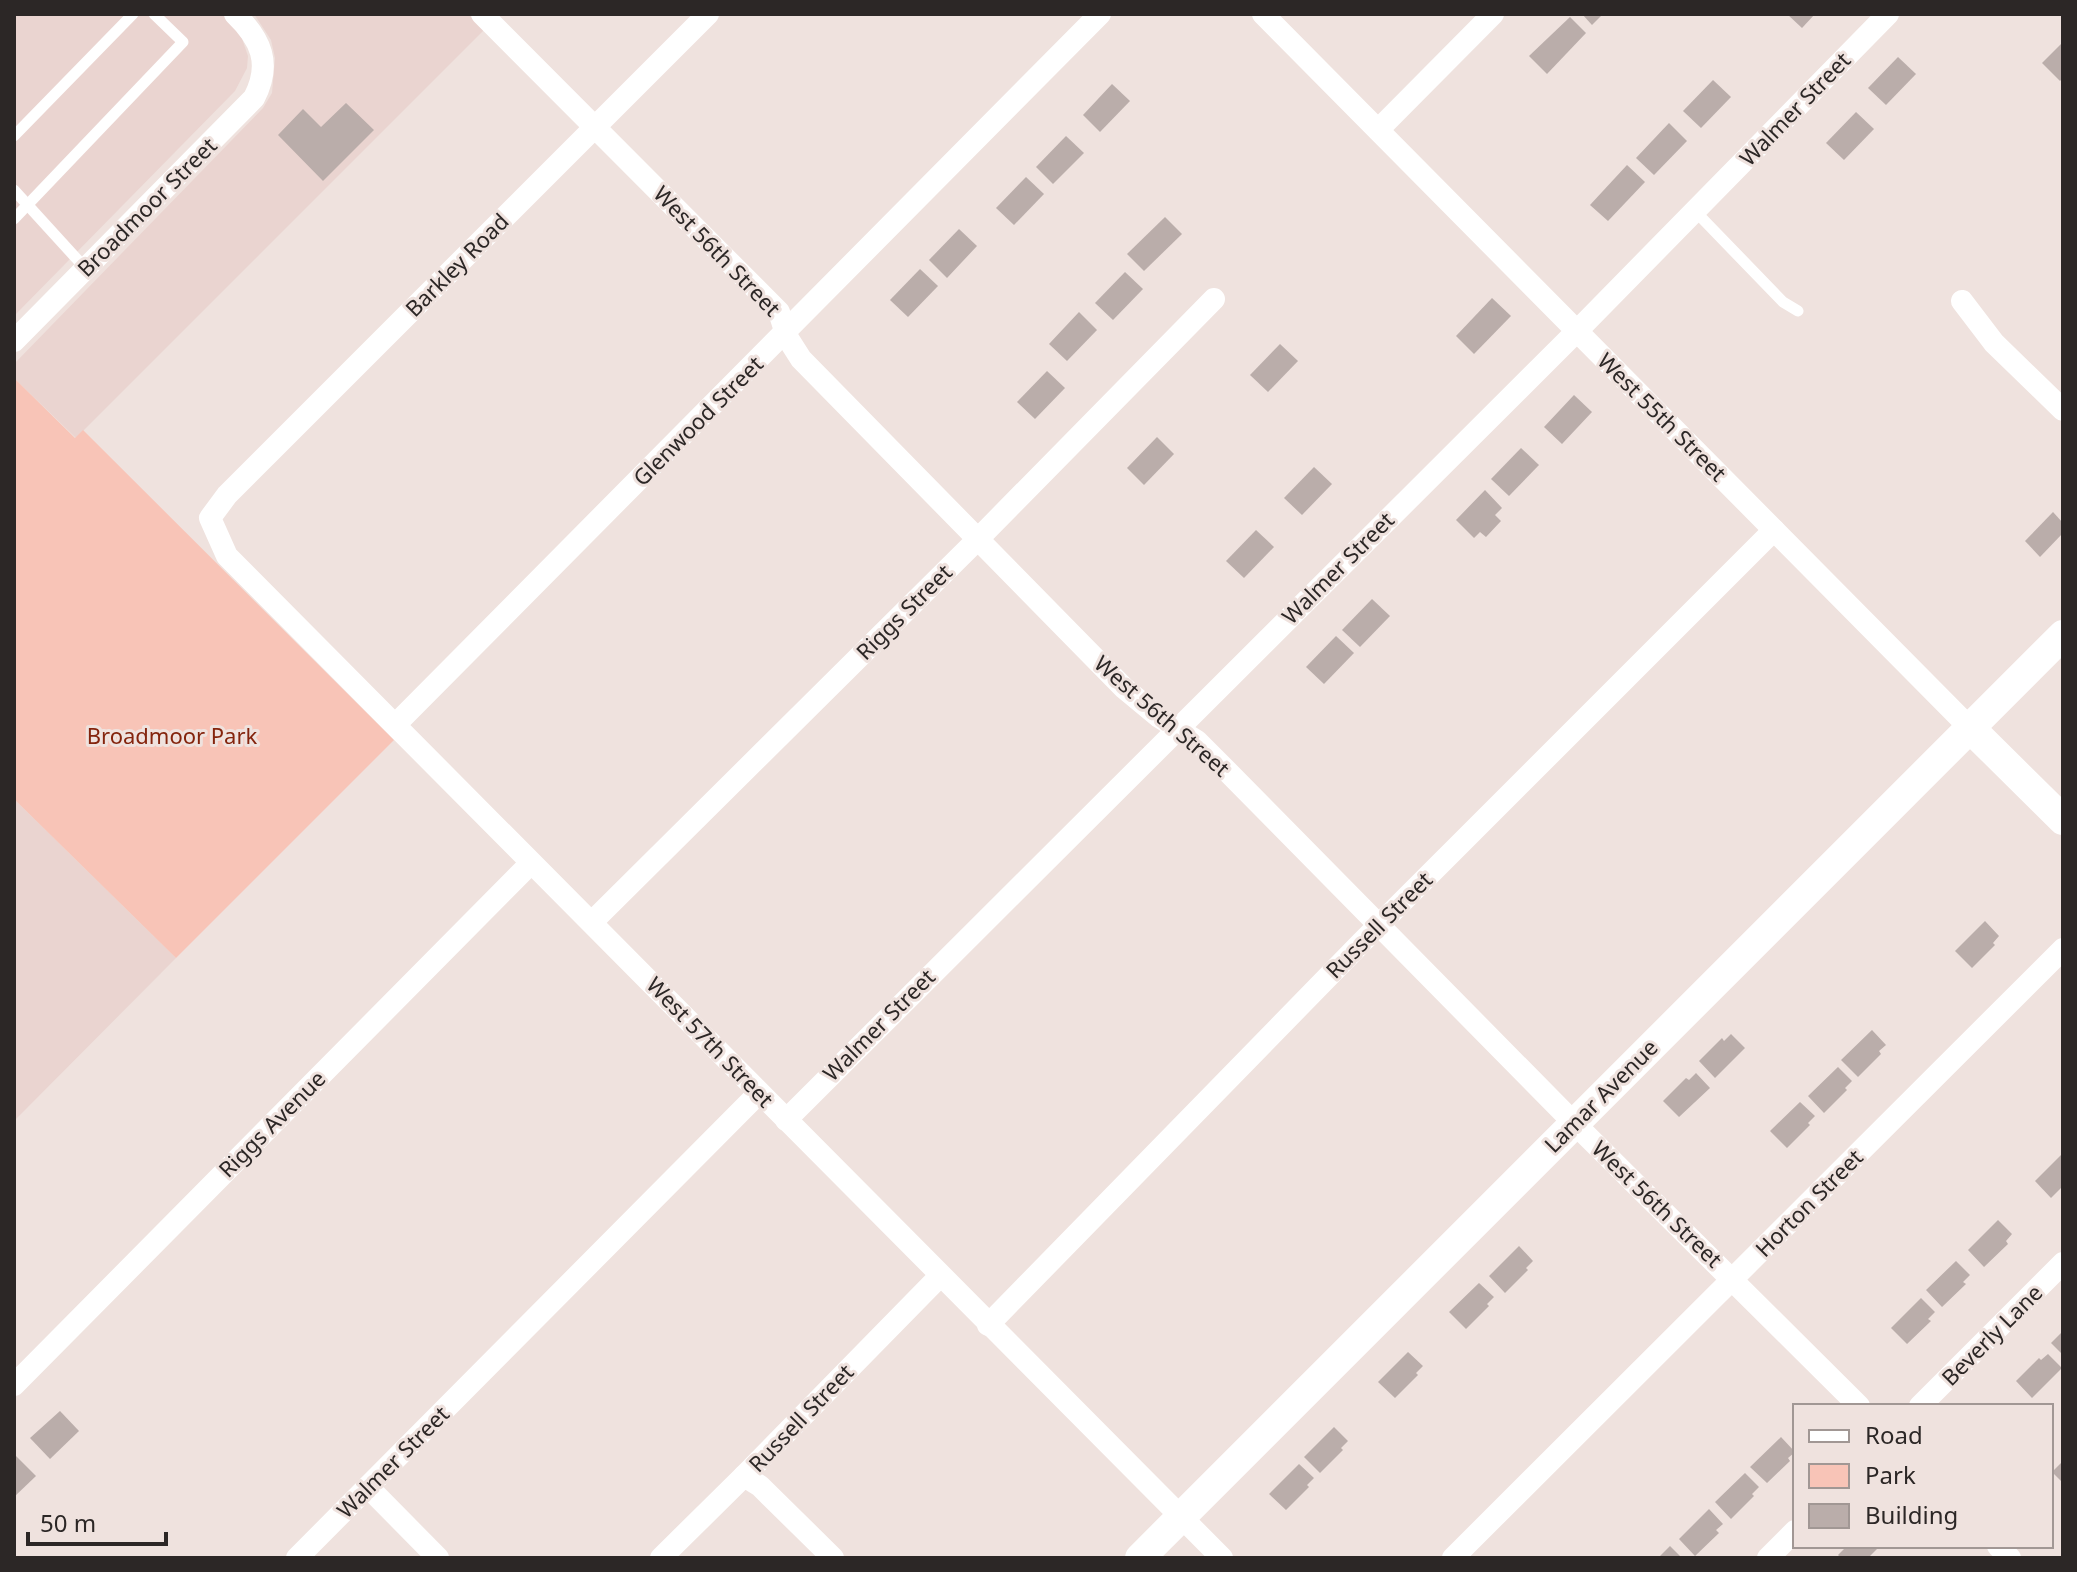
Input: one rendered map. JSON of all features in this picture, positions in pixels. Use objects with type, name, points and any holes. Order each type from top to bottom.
[{"type":"street","name":"Broadmoor Street","points":[[14,341],[251,101],[260,84],[264,63],[259,43],[235,14]]},
{"type":"street","name":"West 56th Street","points":[[482,14],[779,312],[790,343],[801,359],[977,540],[1124,688],[1203,747],[1857,1404]]},
{"type":"street","name":"Barkley Road","points":[[210,518],[227,495],[708,14]]},
{"type":"street","name":"Glenwood Street","points":[[396,724],[1100,14]]},
{"type":"street","name":"West 55th Street","points":[[1263,14],[2063,820]]},
{"type":"street","points":[[1378,130],[1493,14]]},
{"type":"street","name":"Walmer Street","points":[[786,1120],[1577,331],[1888,14]]},
{"type":"street","name":"Riggs Street","points":[[592,922],[977,540],[1214,299]]},
{"type":"street","points":[[1962,301],[1994,343],[2063,410]]},
{"type":"street","name":"West 57th Street","points":[[210,518],[227,556],[1222,1558]]},
{"type":"street","name":"Russell Street","points":[[988,1325],[1380,924],[1774,530]]},
{"type":"street","name":"Lamar Avenue","points":[[1140,1558],[2063,635]]},
{"type":"street","name":"Riggs Avenue","points":[[14,1385],[531,863]]},
{"type":"street","name":"Horton Street","points":[[1453,1558],[2063,949]]},
{"type":"street","name":"Walmer Street","points":[[297,1558],[759,1093]]},
{"type":"street","name":"Beverly Lane","points":[[1922,1404],[2063,1263]]},
{"type":"street","name":"Russell Street","points":[[661,1558],[940,1276]]},
{"type":"street","points":[[744,1476],[760,1486],[833,1558]]},
{"type":"street","points":[[368,1487],[438,1558]]},
{"type":"street","points":[[1768,1558],[1793,1533]]},
{"type":"lane","points":[[14,136],[133,14]]},
{"type":"lane","points":[[14,219],[183,42],[154,14]]},
{"type":"lane","points":[[14,190],[86,269]]},
{"type":"lane","points":[[1695,211],[1783,302],[1798,311]]},
{"type":"shaded area","points":[[14,14],[222,14],[239,30],[248,56],[247,68],[235,91],[14,316]]},
{"type":"shaded area","points":[[254,14],[468,14],[484,30],[76,438],[14,378],[14,364],[263,108],[272,93],[275,58],[271,40]]},
{"type":"shaded area","points":[[14,799],[176,958],[14,1121]]},
{"type":"green space","name":"Broadmoor Park","points":[[14,378],[75,438],[83,430],[394,740],[176,958],[14,799]]},
{"type":"building","points":[[1582,14],[1603,14],[1592,25]]},
{"type":"building","points":[[1787,14],[1815,14],[1802,28]]},
{"type":"building","points":[[1570,17],[1586,33],[1547,74],[1529,56]]},
{"type":"building","points":[[2063,42],[2063,78],[2060,81],[2042,63]]},
{"type":"building","points":[[1898,57],[1916,74],[1886,105],[1868,88]]},
{"type":"building","points":[[1713,80],[1731,97],[1701,128],[1683,111]]},
{"type":"building","points":[[1112,84],[1130,101],[1100,132],[1083,115]]},
{"type":"building","points":[[346,103],[374,130],[323,181],[278,135],[303,109],[321,127]]},
{"type":"building","points":[[1856,112],[1874,129],[1844,160],[1826,143]]},
{"type":"building","points":[[1669,123],[1687,141],[1654,175],[1636,158]]},
{"type":"building","points":[[1066,136],[1084,153],[1053,184],[1036,167]]},
{"type":"building","points":[[1627,165],[1645,182],[1608,221],[1590,205]]},
{"type":"building","points":[[1026,177],[1044,194],[1014,225],[996,208]]},
{"type":"building","points":[[1165,217],[1182,234],[1144,271],[1127,254]]},
{"type":"building","points":[[959,229],[977,246],[947,278],[929,260]]},
{"type":"building","points":[[920,269],[938,286],[908,317],[890,300]]},
{"type":"building","points":[[1125,272],[1143,289],[1113,320],[1095,303]]},
{"type":"building","points":[[1492,298],[1511,316],[1474,354],[1456,336]]},
{"type":"building","points":[[1079,312],[1097,330],[1067,361],[1049,344]]},
{"type":"building","points":[[1280,344],[1298,361],[1268,392],[1250,375]]},
{"type":"building","points":[[1047,371],[1065,388],[1035,419],[1017,402]]},
{"type":"building","points":[[1574,395],[1592,412],[1562,444],[1544,427]]},
{"type":"building","points":[[1157,437],[1174,454],[1144,485],[1127,468]]},
{"type":"building","points":[[1521,448],[1539,465],[1509,496],[1491,479]]},
{"type":"building","points":[[1314,467],[1332,484],[1302,515],[1284,498]]},
{"type":"building","points":[[1485,490],[1502,508],[1495,515],[1501,521],[1486,537],[1480,532],[1474,538],[1456,520]]},
{"type":"building","points":[[2053,512],[2063,523],[2063,533],[2040,557],[2025,541]]},
{"type":"building","points":[[1256,530],[1274,547],[1244,578],[1226,561]]},
{"type":"building","points":[[1372,599],[1390,616],[1360,647],[1342,630]]},
{"type":"building","points":[[1336,636],[1354,653],[1324,684],[1306,667]]},
{"type":"building","points":[[1985,921],[1999,936],[1993,943],[1995,945],[1972,968],[1955,951]]},
{"type":"building","points":[[1872,1030],[1886,1045],[1858,1077],[1841,1060]]},
{"type":"building","points":[[1731,1034],[1745,1048],[1715,1078],[1699,1061],[1722,1038],[1724,1041]]},
{"type":"building","points":[[1838,1067],[1852,1081],[1824,1113],[1808,1096]]},
{"type":"building","points":[[1696,1073],[1710,1088],[1679,1117],[1663,1101],[1686,1078],[1689,1080]]},
{"type":"building","points":[[1800,1102],[1815,1116],[1787,1148],[1770,1131]]},
{"type":"building","points":[[2063,1153],[2063,1186],[2051,1198],[2035,1181]]},
{"type":"building","points":[[1998,1220],[2012,1234],[2006,1241],[2008,1244],[1984,1267],[1968,1250]]},
{"type":"building","points":[[1519,1246],[1533,1261],[1505,1293],[1489,1276]]},
{"type":"building","points":[[1956,1261],[1970,1275],[1963,1282],[1966,1284],[1942,1307],[1926,1290]]},
{"type":"building","points":[[1479,1283],[1494,1297],[1466,1329],[1449,1312]]},
{"type":"building","points":[[1921,1298],[1935,1312],[1928,1319],[1931,1321],[1907,1344],[1891,1328]]},
{"type":"building","points":[[2063,1331],[2063,1355],[2051,1343]]},
{"type":"building","points":[[1408,1352],[1423,1366],[1395,1398],[1378,1382]]},
{"type":"building","points":[[2048,1354],[2062,1368],[2032,1398],[2016,1381],[2039,1358],[2041,1360]]},
{"type":"building","points":[[60,1411],[79,1431],[50,1459],[30,1438]]},
{"type":"building","points":[[1334,1427],[1348,1441],[1320,1473],[1304,1457]]},
{"type":"building","points":[[1781,1437],[1793,1450],[1788,1458],[1790,1461],[1767,1483],[1750,1467]]},
{"type":"building","points":[[14,1454],[36,1476],[14,1497]]},
{"type":"building","points":[[2063,1461],[2063,1483],[2053,1473]]},
{"type":"building","points":[[1299,1464],[1314,1478],[1286,1510],[1269,1494]]},
{"type":"building","points":[[1745,1473],[1759,1487],[1731,1519],[1715,1502]]},
{"type":"building","points":[[1709,1509],[1723,1524],[1716,1530],[1719,1533],[1695,1556],[1679,1539]]},
{"type":"building","points":[[1670,1546],[1682,1558],[1658,1558]]},
{"type":"building","points":[[1845,1548],[1878,1548],[1868,1558],[1841,1558],[1838,1555]]}]
